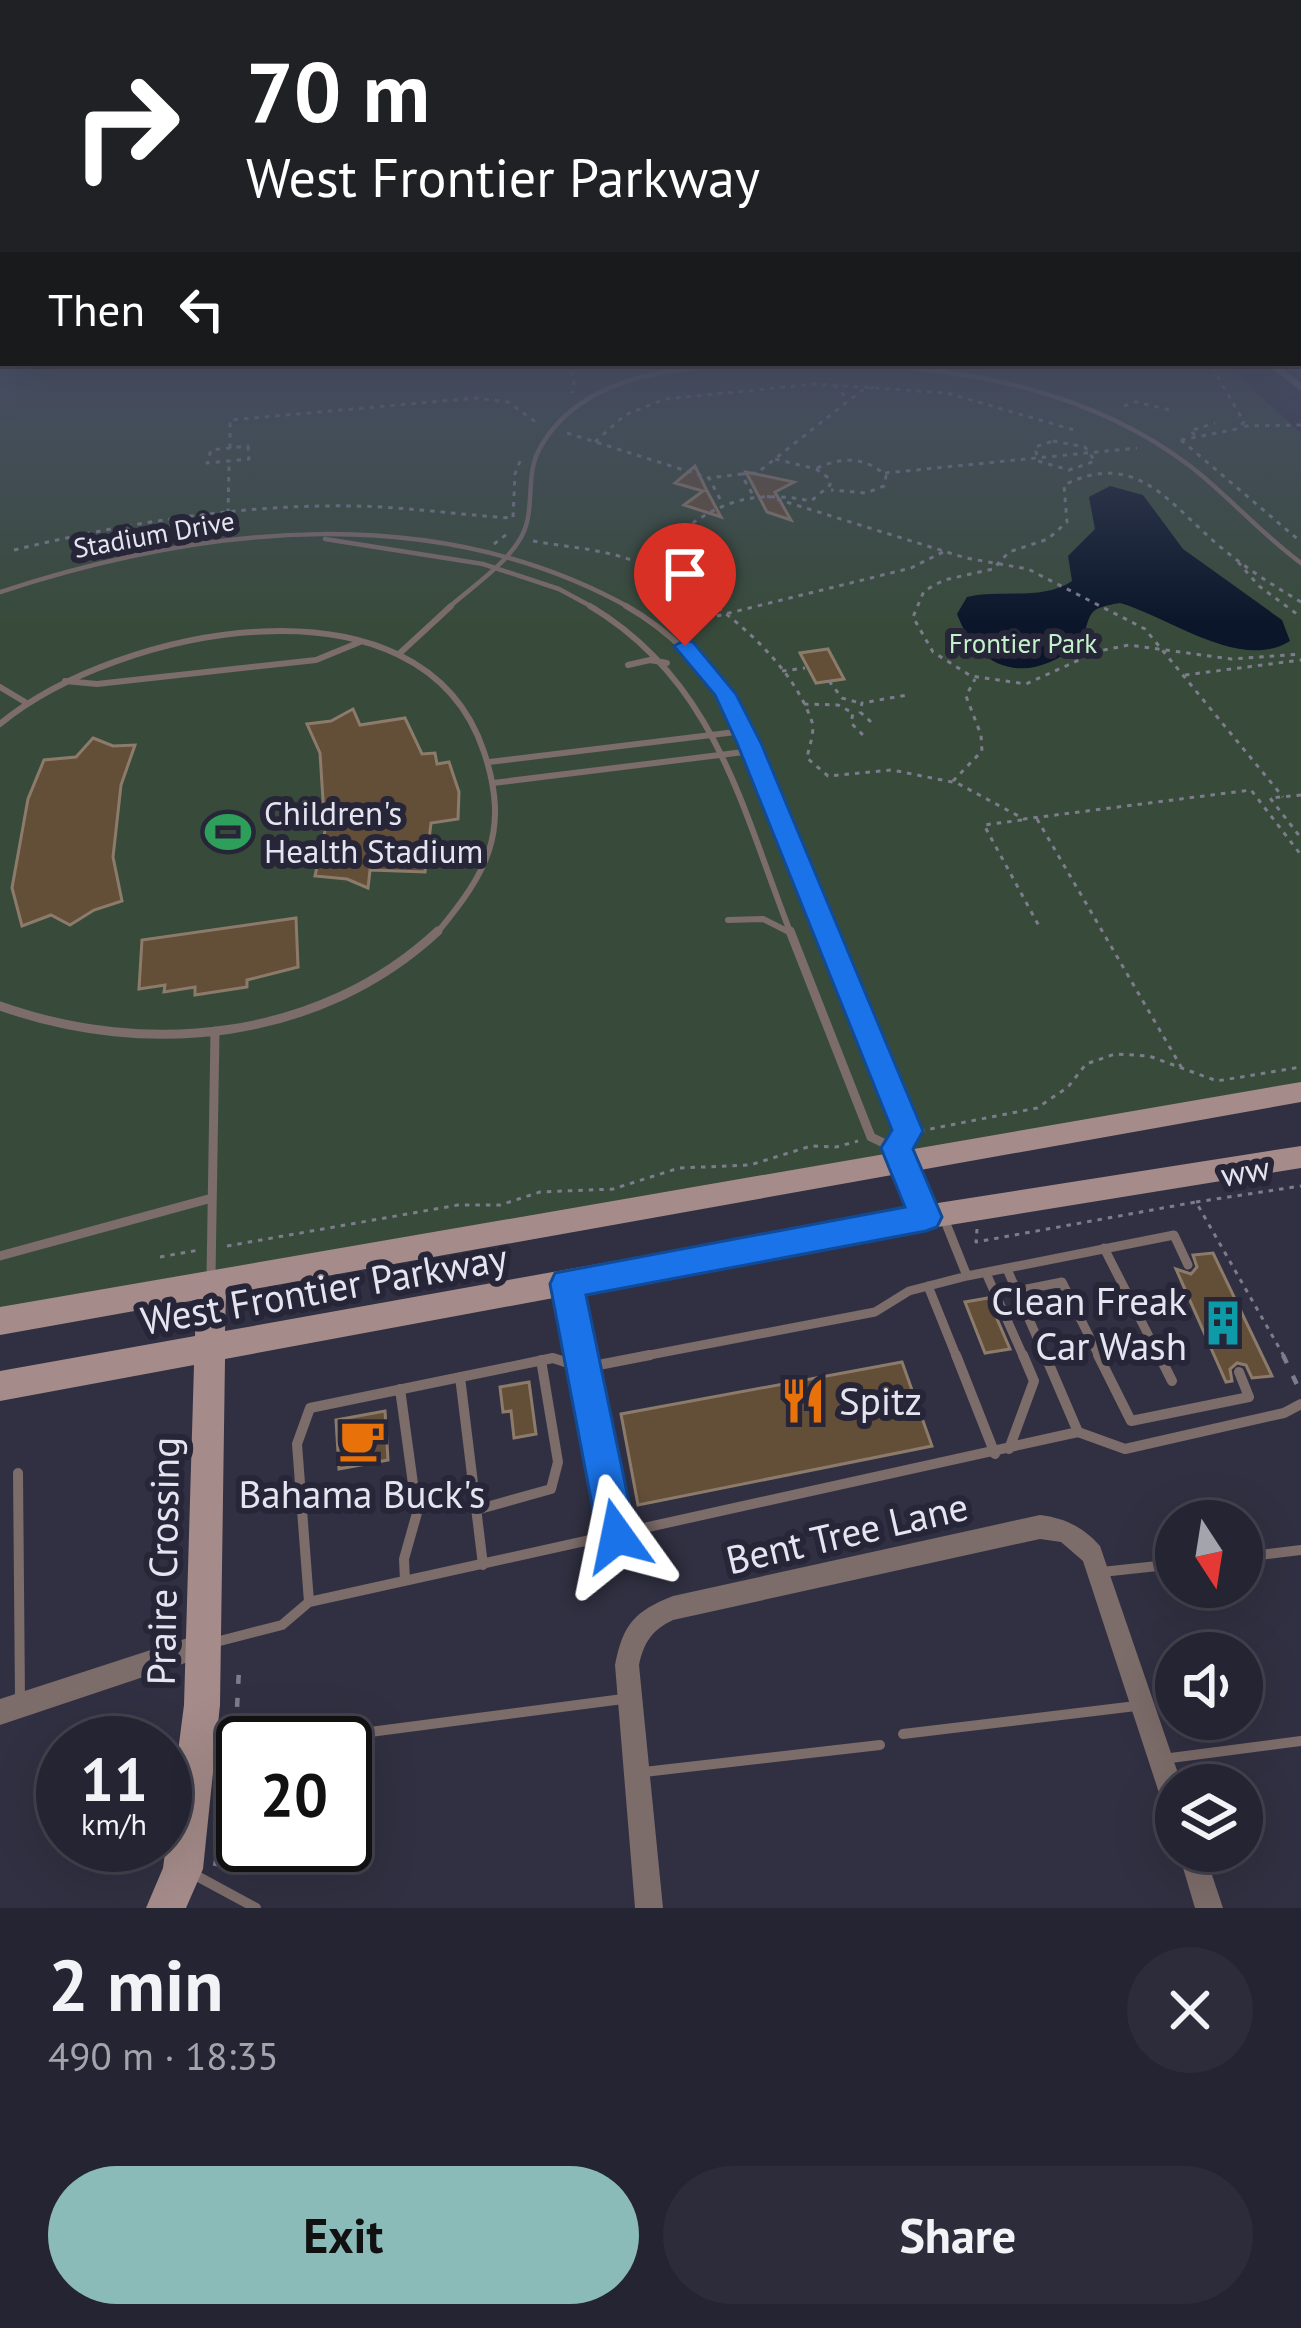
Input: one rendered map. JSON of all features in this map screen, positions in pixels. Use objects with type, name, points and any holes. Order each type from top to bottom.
[{"type":"street","name":"West Frontier Parkway","points":[[0,1321],[211,1265],[1301,1092]]},
{"type":"street","name":"West Frontier Parkway","points":[[0,1386],[934,1216],[1301,1156]]},
{"type":"street","name":"Praire Crossing","points":[[166,1908],[197,1876],[211,1265]]},
{"type":"street","name":"Bent Tree Lane","points":[[630,1698],[627,1665],[637,1628],[651,1616],[673,1608],[1040,1526],[1060,1527],[1077,1536],[1101,1573]]},
{"type":"street","points":[[1101,1573],[1163,1764]]},
{"type":"street","points":[[10,1708],[203,1645]]},
{"type":"street","points":[[630,1698],[650,1908]]},
{"type":"street","points":[[1198,1872],[1210,1908]]},
{"type":"lane","points":[[400,653],[506,554],[528,525],[527,490],[542,446]]},
{"type":"lane","points":[[1158,446],[1189,465],[1301,563]]},
{"type":"lane","name":"Stadium Drive","points":[[0,592],[141,553],[225,541],[342,534],[415,538],[506,554],[582,580],[655,621],[703,665],[744,731],[908,1131]]},
{"type":"lane","name":"Stadium Drive","points":[[318,537],[493,566],[591,605],[644,638],[668,663],[713,735],[871,1137]]},
{"type":"lane","points":[[0,724],[25,701],[64,680],[141,652],[206,639],[276,633],[361,642],[400,653],[442,678],[464,702],[489,762],[494,837],[480,876],[460,908],[423,946],[325,1004],[215,1031],[151,1037],[69,1031],[0,1006]]},
{"type":"lane","points":[[64,680],[97,684],[316,659],[361,642]]},
{"type":"lane","points":[[628,665],[650,660],[668,663]]},
{"type":"lane","points":[[0,687],[25,701]]},
{"type":"lane","points":[[489,762],[744,731]]},
{"type":"lane","points":[[493,784],[752,752]]},
{"type":"lane","points":[[728,920],[763,919],[791,934]]},
{"type":"lane","points":[[211,1265],[215,1031]]},
{"type":"lane","points":[[900,1155],[908,1131]]},
{"type":"lane","points":[[871,1137],[900,1155],[967,1276]]},
{"type":"lane","points":[[0,1256],[212,1198]]},
{"type":"lane","points":[[309,1603],[297,1444],[310,1408],[542,1360],[554,1358],[583,1368],[875,1312],[909,1291],[928,1286],[1174,1235],[1188,1265]]},
{"type":"lane","points":[[1104,1248],[1172,1381]]},
{"type":"lane","points":[[1006,1269],[1078,1432]]},
{"type":"lane","points":[[986,1273],[1034,1381],[1002,1452]]},
{"type":"lane","points":[[1017,1291],[1062,1282],[1131,1421],[1249,1396],[1239,1372]]},
{"type":"lane","points":[[567,1284],[617,1536]]},
{"type":"lane","points":[[928,1286],[1002,1452]]},
{"type":"lane","points":[[476,1510],[551,1489],[558,1462],[542,1360]]},
{"type":"lane","points":[[460,1377],[483,1565]]},
{"type":"lane","points":[[400,1390],[417,1513],[404,1559],[405,1581]]},
{"type":"lane","points":[[203,1645],[282,1625],[309,1603],[1078,1432],[1125,1449],[1284,1413],[1301,1404]]},
{"type":"lane","points":[[10,1708],[18,1473]]},
{"type":"lane","points":[[1263,1555],[1301,1550]]},
{"type":"lane","points":[[1101,1573],[1155,1567]]},
{"type":"lane","points":[[372,1732],[630,1698]]},
{"type":"lane","points":[[903,1733],[1144,1705]]},
{"type":"lane","points":[[1161,1759],[1301,1742]]},
{"type":"lane","points":[[637,1773],[880,1745]]},
{"type":"lane","points":[[197,1876],[256,1908]]},
{"type":"path","points":[[248,446],[209,451],[207,463],[251,456],[248,446]]},
{"type":"path","points":[[608,446],[709,478],[757,473],[791,446]]},
{"type":"path","points":[[1035,458],[1038,446]]},
{"type":"path","points":[[1075,446],[1093,452]]},
{"type":"path","points":[[1188,446],[1301,542]]},
{"type":"path","points":[[816,469],[853,460],[885,473],[1150,447]]},
{"type":"path","points":[[1085,468],[1095,461],[1093,452]]},
{"type":"path","points":[[1035,458],[1058,468],[1120,473],[1154,484],[1259,586],[1301,617]]},
{"type":"path","points":[[775,459],[816,469],[830,479],[827,489],[802,507]]},
{"type":"path","points":[[228,513],[229,461]]},
{"type":"path","points":[[1094,472],[1064,484],[1061,496],[1068,516],[1063,529],[1017,548],[1000,564],[934,584],[914,608],[920,633],[933,652],[976,677],[1033,683],[1099,651],[1142,644],[1232,659],[1301,653]]},
{"type":"path","points":[[827,489],[874,491],[886,482],[885,473]]},
{"type":"path","points":[[741,475],[754,497]]},
{"type":"path","points":[[709,478],[720,500]]},
{"type":"path","points":[[641,563],[720,500],[784,494],[811,501]]},
{"type":"path","points":[[767,496],[943,552],[1028,569],[1145,629],[1283,797]]},
{"type":"path","points":[[14,550],[117,526],[228,513],[360,506],[513,518]]},
{"type":"path","points":[[493,545],[507,534]]},
{"type":"path","points":[[531,541],[641,563],[723,613],[781,671],[802,704],[814,726],[807,758],[818,771],[835,777],[892,770],[952,782],[979,791],[995,806],[1024,819]]},
{"type":"path","points":[[717,616],[911,568],[943,552]]},
{"type":"path","points":[[1237,560],[1301,602]]},
{"type":"path","points":[[1185,675],[1301,660]]},
{"type":"path","points":[[781,671],[805,668]]},
{"type":"path","points":[[952,782],[975,766],[982,754],[981,732],[966,697],[976,677]]},
{"type":"path","points":[[829,681],[852,702],[907,695]]},
{"type":"path","points":[[846,707],[852,702]]},
{"type":"path","points":[[862,703],[860,712],[871,722]]},
{"type":"path","points":[[802,704],[846,707],[854,713],[850,722],[863,735]]},
{"type":"path","points":[[988,824],[1251,790],[1301,855]]},
{"type":"path","points":[[1301,795],[1270,799],[1301,838]]},
{"type":"path","points":[[995,806],[984,825],[1039,926]]},
{"type":"path","points":[[1036,818],[1183,1070]]},
{"type":"path","points":[[908,1131],[929,1131],[1037,1108],[1098,1057],[1149,1056],[1217,1081],[1301,1067]]},
{"type":"path","points":[[160,1257],[211,1265],[458,1205],[500,1204],[540,1192],[613,1189],[679,1168],[750,1165],[784,1152],[836,1147],[871,1137]]},
{"type":"path","name":"ww","points":[[977,1209],[976,1242],[1301,1186]]},
{"type":"path","points":[[1196,1202],[1220,1254],[1286,1357],[1301,1393]]},
{"type":"path","points":[[197,1876],[231,1805],[240,1732],[239,1669]]},
{"type":"green space","name":"Frontier Park","points":[[0,446],[1301,446],[1301,1087],[0,1319]]},
{"type":"water","points":[[1110,486],[1143,495],[1183,549],[1282,620],[1290,641],[1271,649],[1228,646],[1120,603],[1095,610],[1081,642],[1044,664],[1009,667],[979,650],[957,614],[967,597],[1035,593],[1072,581],[1068,556],[1095,529],[1089,497]]},
{"type":"building","points":[[695,466],[721,517],[684,505],[703,491],[675,483]]},
{"type":"building","points":[[746,472],[794,482],[775,492],[791,520],[767,512]]},
{"type":"building","points":[[828,649],[844,679],[816,683],[800,653]]},
{"type":"building","points":[[353,709],[360,725],[405,718],[422,754],[435,753],[437,764],[449,762],[459,792],[458,819],[431,823],[425,872],[370,870],[368,888],[347,879],[315,876],[325,831],[320,753],[307,724],[331,721]]},
{"type":"building","points":[[93,738],[113,746],[135,745],[121,785],[113,857],[122,901],[70,925],[51,915],[22,926],[12,888],[28,799],[44,760],[76,757]]},
{"type":"building","points":[[296,918],[298,967],[247,980],[247,987],[195,995],[195,987],[164,992],[165,985],[139,989],[142,940]]},
{"type":"building","name":"Clean Freak Car Wash","points":[[1213,1253],[1272,1376],[1252,1378],[1246,1365],[1237,1363],[1230,1369],[1232,1381],[1226,1382],[1176,1269],[1191,1274],[1197,1267],[1193,1255]]},
{"type":"building","points":[[988,1298],[1010,1349],[985,1353],[965,1302]]},
{"type":"building","points":[[902,1362],[932,1446],[638,1505],[621,1414]]},
{"type":"building","points":[[529,1382],[536,1434],[514,1438],[511,1411],[503,1412],[500,1387]]},
{"type":"building","name":"Bahama Buck's","points":[[385,1411],[388,1460],[339,1469],[336,1420]]},
{"type":"place","name":"Children's Health Stadium","points":[[228,832]]},
{"type":"place","name":"Clean Freak Car Wash","points":[[1223,1323]]},
{"type":"place","name":"Spitz","points":[[803,1401]]},
{"type":"place","name":"Bahama Buck's","points":[[362,1440]]},
{"type":"route","points":[[617,1536],[567,1284],[926,1217],[897,1148],[908,1131],[749,743],[725,694],[685,646]]}]
